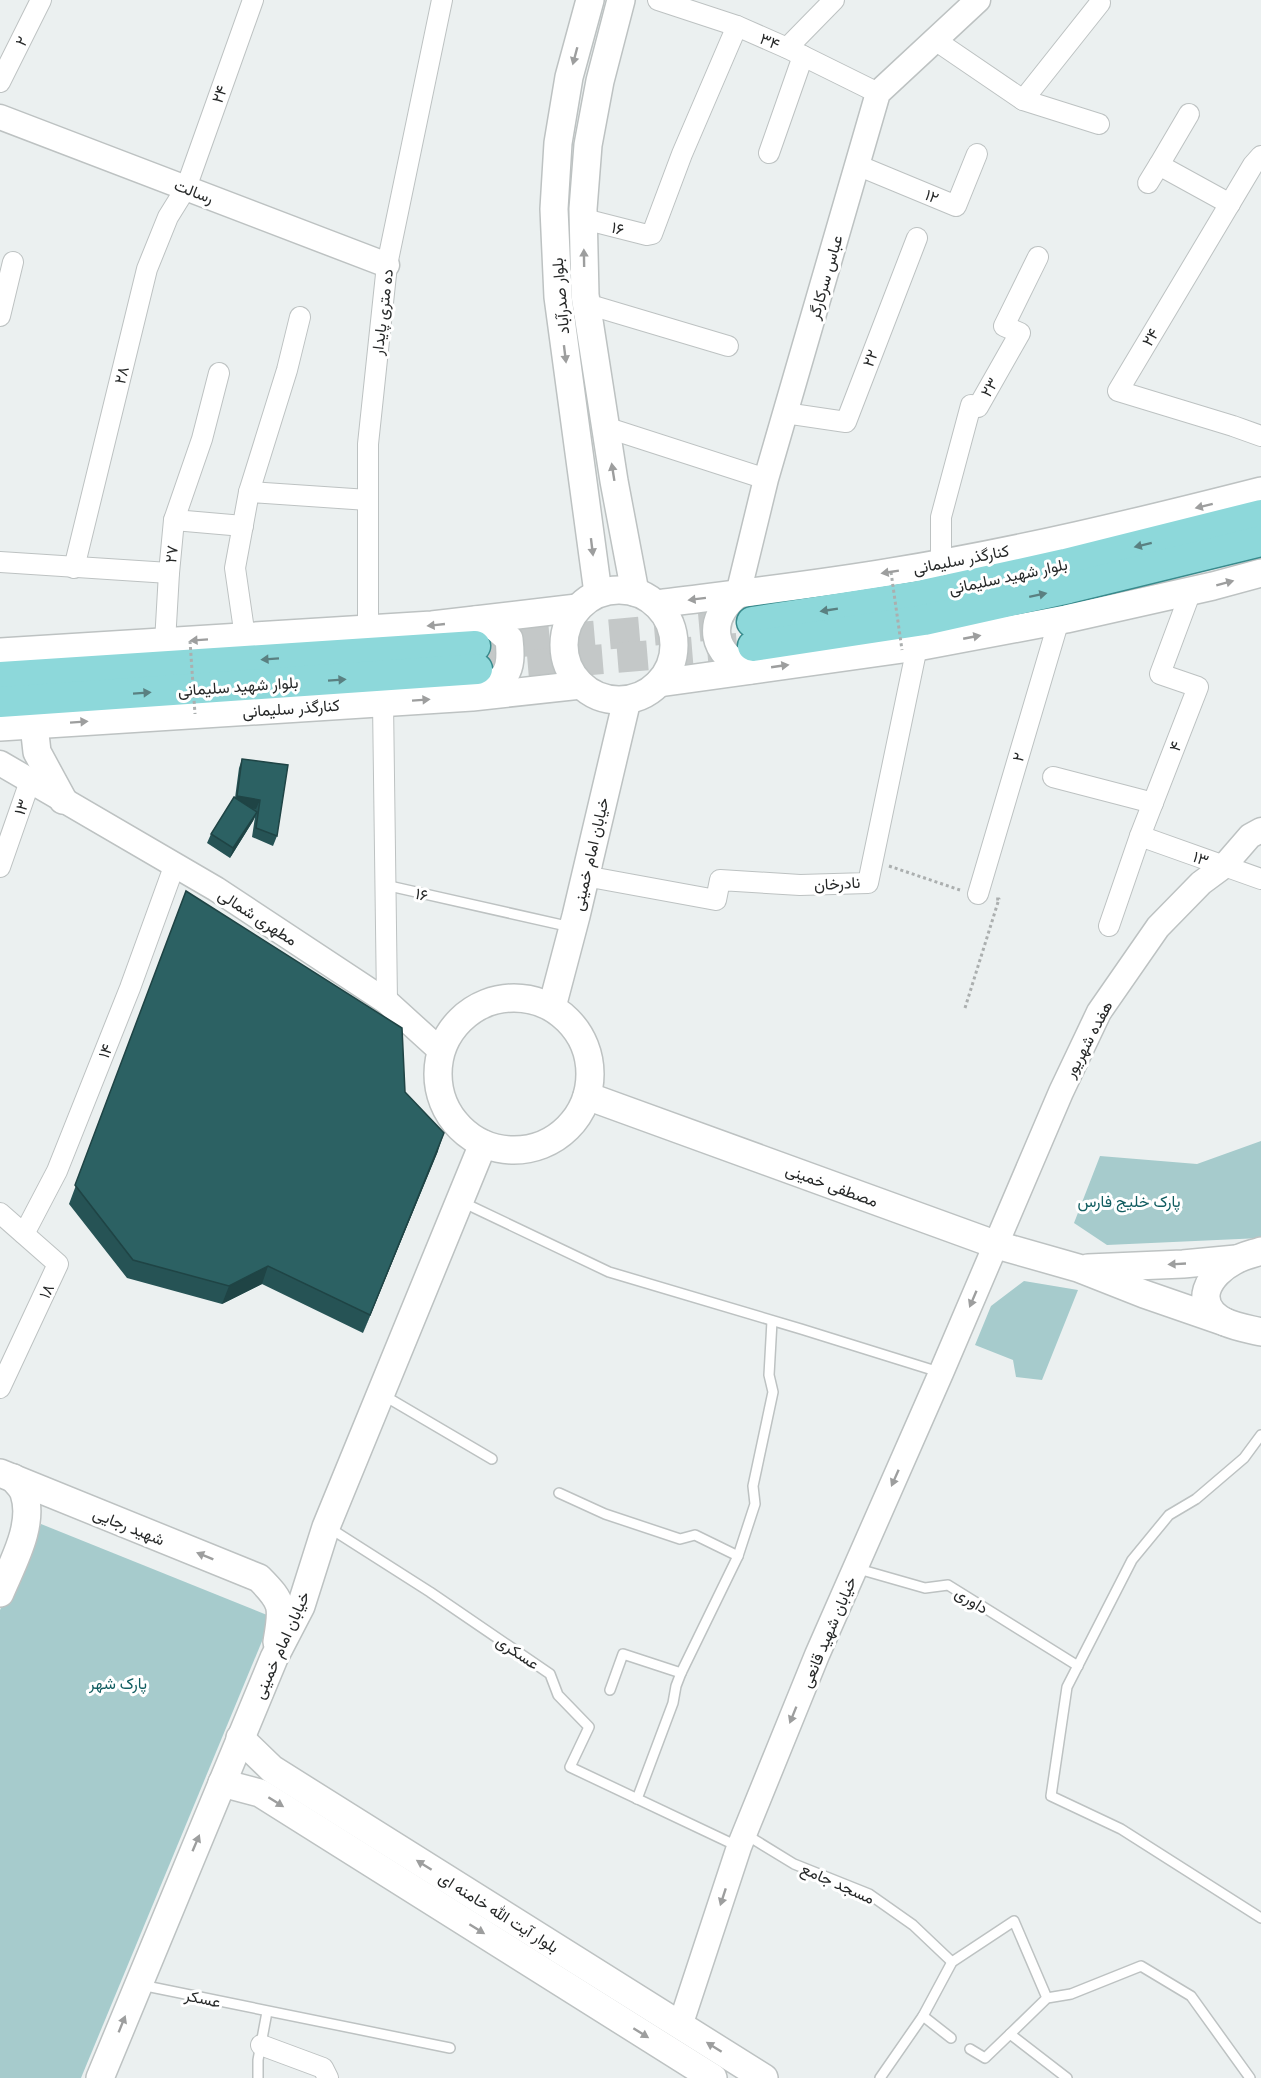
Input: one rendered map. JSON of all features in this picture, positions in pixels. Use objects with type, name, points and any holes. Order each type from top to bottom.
[{"type":"main road","name":"بلوار صدرآباد","points":[[587,600],[558,297],[554,209],[558,142],[569,77],[590,0]]},
{"type":"main road","name":"بلوار صدرآباد","points":[[621,0],[600,81],[588,146],[584,219],[586,304],[605,427],[646,598]]},
{"type":"main road","name":"کنارگذر سلیمانی","points":[[646,598],[738,594],[891,572],[1056,541],[1261,491]]},
{"type":"main road","name":"بلوار شهید سلیمانی","points":[[752,646],[919,596],[1065,564],[1261,515]]},
{"type":"main road","name":"بلوار شهید سلیمانی","points":[[752,646],[924,620],[1069,588],[1261,541]]},
{"type":"main road","points":[[659,683],[669,668],[674,651],[673,634],[667,618],[646,598],[616,589],[587,600],[567,623],[563,641],[565,659],[573,676],[598,697],[627,700],[645,694],[659,683],[752,646],[910,648],[1059,620],[1261,573]]},
{"type":"main road","points":[[738,594],[727,603],[719,615],[716,629],[718,643],[725,656],[737,665],[752,646]]},
{"type":"main road","name":"کنارگذر سلیمانی","points":[[0,727],[383,702],[587,600]]},
{"type":"main road","name":"کنارگذر سلیمانی","points":[[0,652],[368,629],[581,685]]},
{"type":"main road","name":"بلوار شهید سلیمانی","points":[[0,677],[475,658]]},
{"type":"main road","name":"بلوار شهید سلیمانی","points":[[0,702],[475,658]]},
{"type":"main road","name":"خیابان امام خمینی","points":[[552,1007],[627,700]]},
{"type":"main road","points":[[34,725],[37,752],[63,800]]},
{"type":"main road","points":[[508,997],[531,999],[552,1007],[572,1023],[585,1045],[591,1070],[587,1096],[576,1119],[557,1137],[534,1148],[508,1150],[483,1144],[465,1132],[450,1116],[441,1095],[437,1073],[441,1051],[451,1030],[466,1014],[486,1002],[508,997]]},
{"type":"main road","name":"مصطفی خمینی","points":[[587,1096],[997,1245],[1078,1269],[1225,1322],[1261,1332]]},
{"type":"main road","name":"خیابان امام خمینی","points":[[100,2078],[274,1658],[302,1606],[324,1534],[483,1144]]},
{"type":"main road","points":[[1225,1322],[1210,1309],[1205,1291],[1209,1282],[1236,1259],[1261,1251]]},
{"type":"main road","name":"مصطفی خمینی","points":[[1078,1269],[1236,1259]]},
{"type":"main road","points":[[6,1476],[23,1490],[26,1501],[23,1537]]},
{"type":"main road","name":"شهید رجایی","points":[[6,1476],[259,1578]]},
{"type":"main road","points":[[0,1593],[23,1537],[32,1525],[43,1515],[73,1503]]},
{"type":"main road","points":[[259,1578],[287,1576],[305,1567],[324,1534]]},
{"type":"main road","points":[[259,1578],[278,1597],[282,1616],[274,1658]]},
{"type":"main road","name":"بلوار آیت الله خامنه ای","points":[[240,1738],[272,1769],[764,2078]]},
{"type":"main road","name":"بلوار آیت الله خامنه ای","points":[[222,1783],[260,1792],[685,2069],[713,2078]]},
{"type":"street","name":"۲","points":[[0,82],[41,0]]},
{"type":"street","name":"۲۴","points":[[186,188],[252,0]]},
{"type":"street","name":"ده متری پایدار","points":[[368,629],[368,444],[387,266],[433,34],[442,0]]},
{"type":"street","name":"۳۴","points":[[658,0],[736,26],[878,93]]},
{"type":"street","points":[[769,153],[795,52],[834,0]]},
{"type":"street","points":[[878,93],[978,0]]},
{"type":"street","points":[[1023,100],[1100,3]]},
{"type":"street","name":"۱۶","points":[[584,219],[647,235],[652,234],[682,154],[736,26]]},
{"type":"street","points":[[935,40],[1023,100],[1099,124]]},
{"type":"street","name":"عباس سرکارگر","points":[[738,594],[766,479],[878,93]]},
{"type":"street","points":[[1148,183],[1189,114]]},
{"type":"street","name":"رسالت","points":[[0,117],[387,266]]},
{"type":"street","name":"۱۲","points":[[857,165],[956,206],[977,154]]},
{"type":"street","name":"۲۴","points":[[1261,156],[1253,165],[1118,391],[1261,436]]},
{"type":"street","points":[[1160,165],[1230,204]]},
{"type":"street","name":"۲۸","points":[[74,568],[147,269],[168,217],[186,188]]},
{"type":"street","name":"۲۲","points":[[785,413],[846,422],[917,237]]},
{"type":"street","name":"۲۳","points":[[941,563],[941,517],[971,405],[978,407],[1020,333],[1004,326],[1038,257]]},
{"type":"street","points":[[0,316],[13,262]]},
{"type":"street","points":[[586,304],[728,346]]},
{"type":"street","points":[[245,637],[235,568],[249,492],[287,370],[300,317]]},
{"type":"street","name":"۲۷","points":[[0,562],[169,573],[174,520],[202,439],[219,373]]},
{"type":"street","points":[[605,427],[766,479]]},
{"type":"street","points":[[249,492],[368,500]]},
{"type":"street","points":[[174,520],[243,526]]},
{"type":"street","points":[[169,573],[177,641]]},
{"type":"street","name":"۴","points":[[1109,926],[1140,836],[1198,687],[1160,674],[1191,591]]},
{"type":"street","name":"۲","points":[[978,894],[1059,620]]},
{"type":"street","name":"نادرخان","points":[[585,876],[716,900],[720,880],[800,885],[868,883],[874,861],[910,648]]},
{"type":"street","points":[[383,702],[387,1002]]},
{"type":"street","name":"مطهری شمالی","points":[[0,764],[175,864],[387,1002],[441,1051]]},
{"type":"street","points":[[1053,777],[1153,803]]},
{"type":"street","name":"۱۳","points":[[1,861],[30,781]]},
{"type":"street","name":"هفده شهریور","points":[[997,1245],[1060,1092],[1099,1012],[1158,927],[1201,883],[1224,866],[1255,833],[1261,810]]},
{"type":"street","name":"۱۳","points":[[1140,836],[1261,879]]},
{"type":"street","name":"۱۴","points":[[24,1234],[57,1171],[130,988],[175,864]]},
{"type":"street","name":"۱۸","points":[[0,1213],[58,1264],[0,1388]]},
{"type":"street","name":"خیابان شهید قانعی","points":[[680,2026],[742,1841],[817,1655],[997,1245]]},
{"type":"street","points":[[680,2026],[685,2069]]},
{"type":"street","points":[[261,2045],[324,2068],[328,2078]]},
{"type":"lane","name":"۱۶","points":[[386,885],[573,928]]},
{"type":"lane","points":[[460,1201],[609,1272],[941,1373]]},
{"type":"lane","points":[[637,1799],[673,1703],[681,1673],[738,1556],[755,1504],[753,1486],[773,1392],[769,1375],[772,1321]]},
{"type":"lane","points":[[381,1393],[492,1459]]},
{"type":"lane","points":[[1261,1435],[1244,1458],[1196,1500],[1169,1515],[1132,1560],[1067,1688],[1051,1796],[1121,1829],[1261,1918]]},
{"type":"lane","points":[[559,1493],[605,1514],[680,1539],[695,1535],[738,1556]]},
{"type":"lane","name":"عسکری","points":[[324,1534],[430,1592],[550,1674],[558,1695],[588,1727],[570,1767],[637,1799],[742,1841]]},
{"type":"lane","name":"داوری","points":[[855,1568],[925,1588],[948,1585],[1078,1666]]},
{"type":"lane","points":[[610,1690],[623,1654],[681,1673]]},
{"type":"lane","name":"مسجد جامع","points":[[742,1841],[869,1894],[913,1925],[952,1962]]},
{"type":"lane","points":[[880,2078],[923,2016],[952,1962],[1014,1921],[1047,1998]]},
{"type":"lane","points":[[970,2049],[985,2058],[1047,1998],[1071,1994],[1141,1966],[1191,1996],[1250,2078]]},
{"type":"lane","name":"عسکر","points":[[138,1984],[450,2048]]},
{"type":"lane","points":[[258,2078],[267,2012]]},
{"type":"lane","points":[[923,2016],[951,2038]]},
{"type":"lane","points":[[1010,2034],[1067,2078]]},
{"type":"path","points":[[891,572],[910,648]]},
{"type":"path","points":[[177,641],[195,714]]},
{"type":"path","points":[[874,861],[999,899],[964,1008]]},
{"type":"green space","name":"پارک خلیج فارس","points":[[1261,1141],[1261,1238],[1107,1245],[1074,1223],[1100,1156],[1197,1164]]},
{"type":"green space","points":[[1024,1281],[1078,1290],[1042,1380],[1016,1377],[1013,1360],[975,1345],[991,1306]]},
{"type":"green space","name":"پارک شهر","points":[[41,1524],[272,1617],[81,2078],[0,2078],[0,1610]]},
{"type":"building","points":[[242,759],[288,765],[277,836],[256,828],[260,800],[237,796]]},
{"type":"building","points":[[234,797],[257,812],[233,848],[211,834]]},
{"type":"building","points":[[186,891],[402,1028],[405,1092],[444,1133],[370,1315],[268,1266],[229,1286],[133,1260],[75,1185]]},
{"type":"tunnel","points":[[475,646],[752,622]]},
{"type":"tunnel","points":[[483,669],[749,647]]}]
